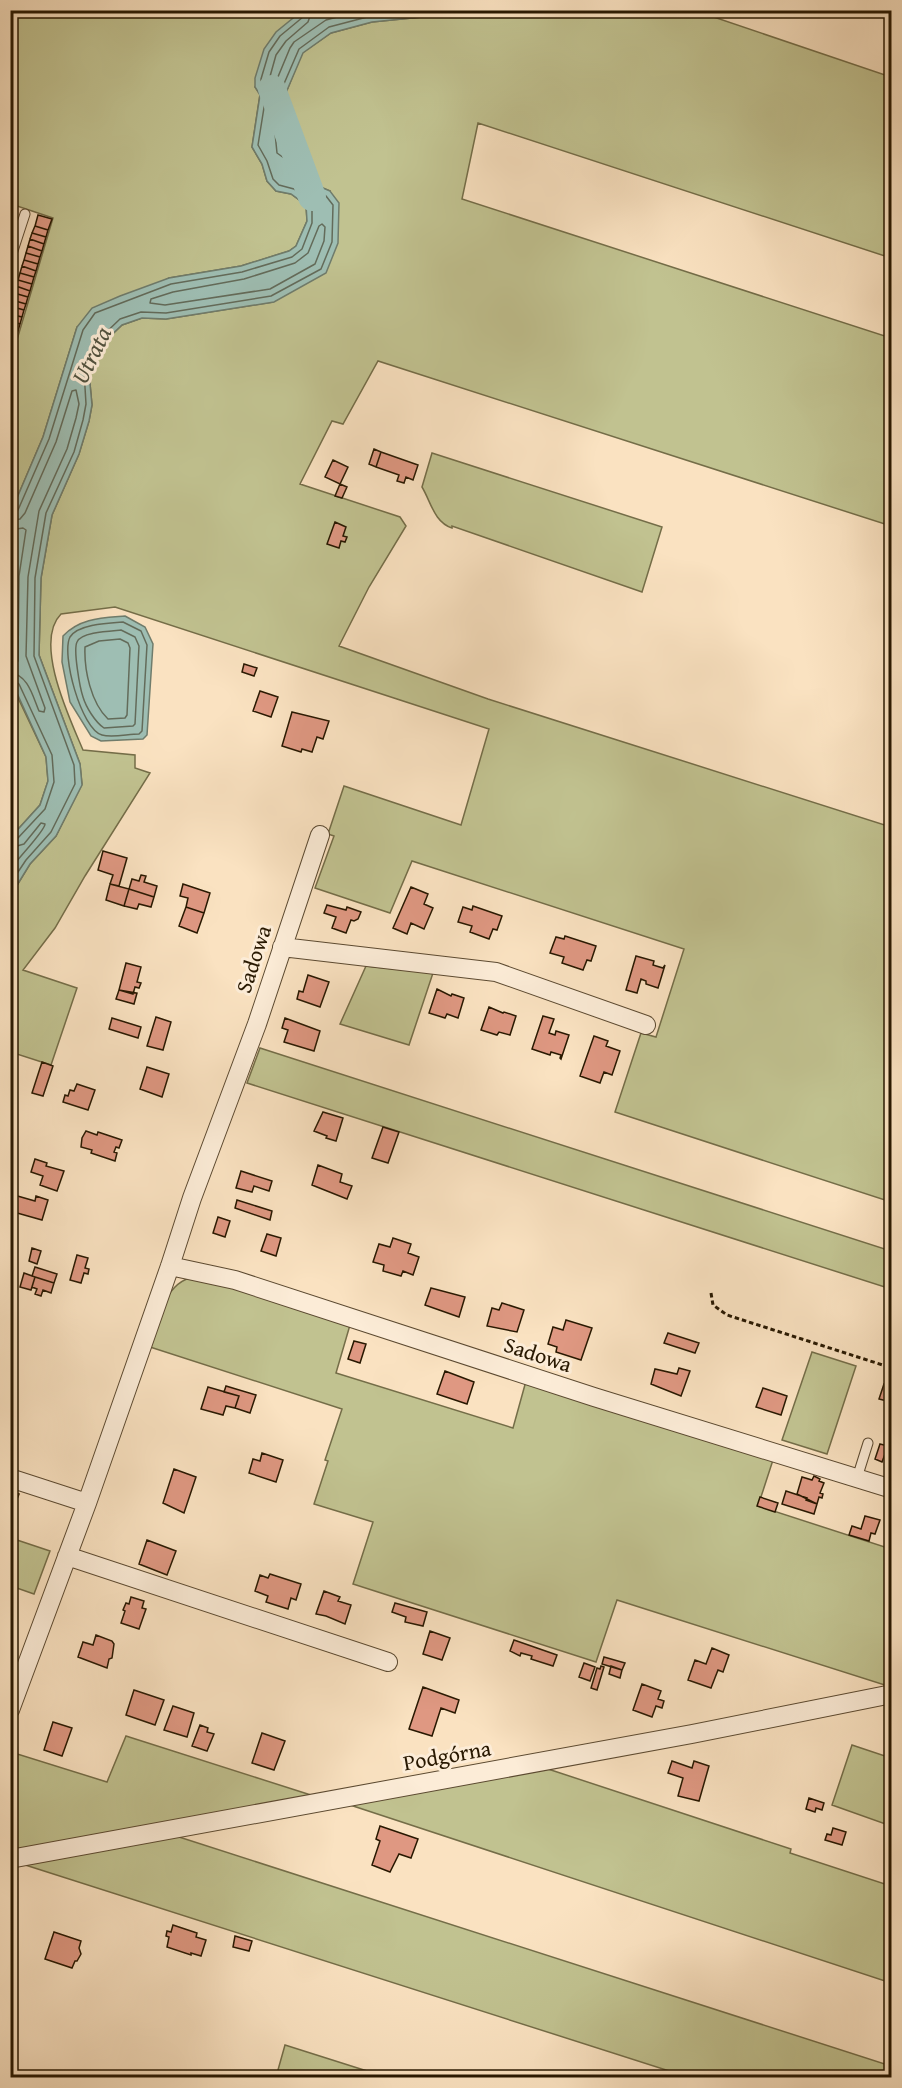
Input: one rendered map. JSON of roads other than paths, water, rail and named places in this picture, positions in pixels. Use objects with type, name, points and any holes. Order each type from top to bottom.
[{"type":"street","name":"Sadowa","points":[[10,1710],[87,1503],[196,1187],[257,1024],[320,835]]},
{"type":"street","points":[[282,947],[496,972],[646,1025]]},
{"type":"street","name":"Sadowa","points":[[170,1266],[236,1280],[594,1397],[891,1489]]},
{"type":"street","points":[[10,1478],[87,1503]]},
{"type":"street","points":[[67,1556],[388,1662]]},
{"type":"street","name":"Podgórna","points":[[10,1859],[692,1734],[891,1694]]},
{"type":"lane","points":[[10,261],[25,214]]},
{"type":"lane","points":[[857,1478],[868,1443]]},
{"type":"water","points":[[303,10],[430,11],[422,17],[372,22],[331,33],[303,53],[285,95],[289,114],[281,134],[283,151],[302,163],[318,186],[330,191],[339,203],[338,243],[326,273],[274,302],[166,319],[142,318],[122,325],[100,346],[89,373],[92,405],[89,421],[79,454],[52,515],[41,578],[39,655],[80,764],[82,785],[56,836],[30,864],[11,895],[11,837],[40,805],[48,781],[46,757],[11,680],[11,512],[43,437],[77,327],[92,308],[169,278],[241,266],[289,251],[296,246],[307,221],[306,205],[291,194],[276,191],[267,181],[262,164],[252,147],[260,95],[255,87],[255,78],[264,49],[276,32]]},
{"type":"water","points":[[125,616],[145,627],[153,644],[147,735],[143,739],[101,741],[91,736],[70,702],[62,662],[63,636],[84,622]]},
{"type":"waterway","name":"Utrata","points":[[272,89],[312,197]]}]
